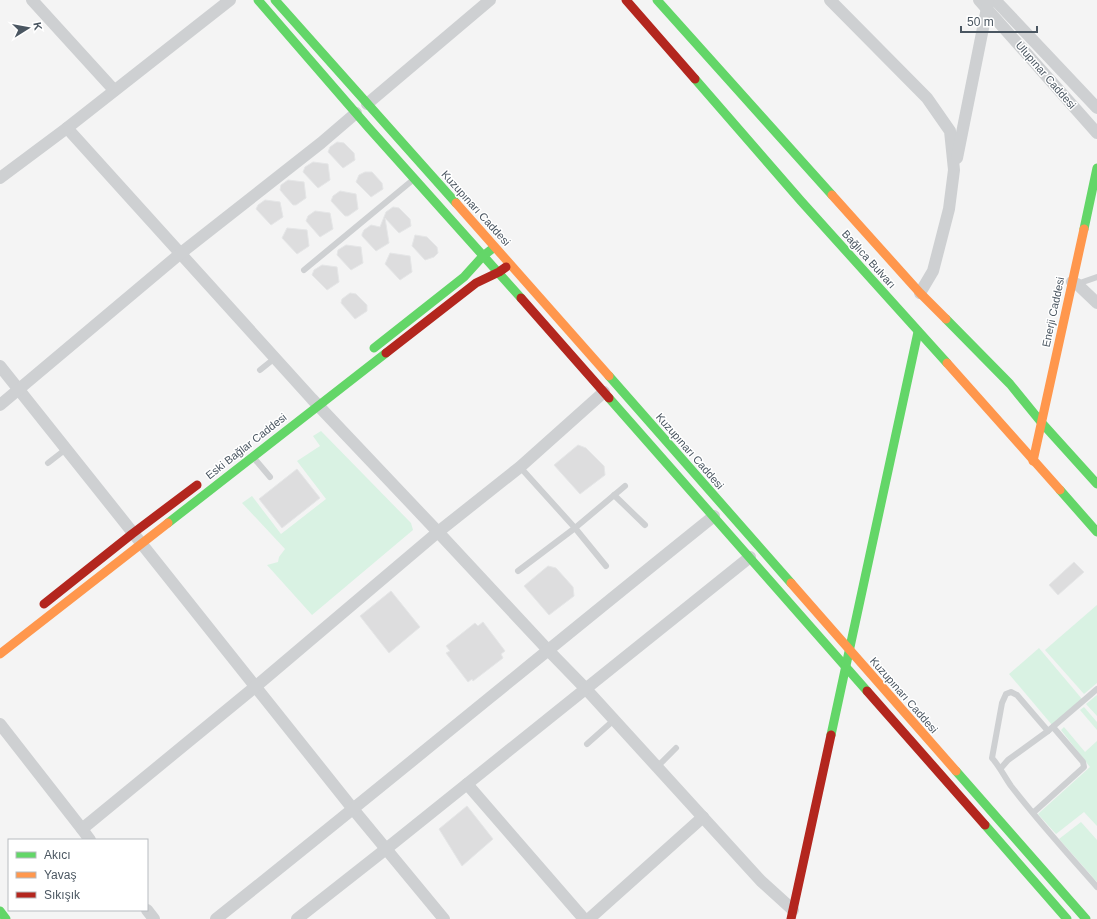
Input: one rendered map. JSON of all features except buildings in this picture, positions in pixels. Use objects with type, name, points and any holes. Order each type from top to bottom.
[{"type":"street","points":[[32,0],[114,90]]},
{"type":"street","points":[[0,178],[67,128],[230,0]]},
{"type":"street","points":[[258,0],[414,179],[714,516],[1067,919]]},
{"type":"street","name":"Kuzupınarı Caddesi","points":[[275,0],[495,247],[1086,919]]},
{"type":"street","points":[[367,104],[490,0]]},
{"type":"street","name":"Bağlıca Bulvarı","points":[[626,0],[825,228],[1097,532]]},
{"type":"street","name":"Bağlıca Bulvarı","points":[[657,0],[920,294],[1010,384],[1041,422],[1097,484]]},
{"type":"street","points":[[830,0],[927,98],[950,131],[954,170]]},
{"type":"street","points":[[920,294],[933,271],[949,209],[954,170],[988,2]]},
{"type":"street","name":"Ulupınar Caddesi","points":[[988,2],[1097,108]]},
{"type":"street","name":"Ulupınar Caddesi","points":[[988,2],[1097,133]]},
{"type":"street","points":[[0,405],[181,253],[321,143],[356,113]]},
{"type":"street","points":[[67,128],[275,358],[586,689],[792,915]]},
{"type":"street","name":"Enerji Caddesi","points":[[1033,461],[1074,283],[1097,168]]},
{"type":"street","points":[[367,354],[464,277],[483,256],[495,247]]},
{"type":"street","name":"Eski Bağlar Caddesi","points":[[0,654],[252,456],[314,400],[476,283],[486,277],[499,273],[510,264]]},
{"type":"street","points":[[1074,283],[1097,303]]},
{"type":"street","points":[[792,915],[918,332]]},
{"type":"street","points":[[0,366],[132,534],[141,543],[353,810],[444,919]]},
{"type":"street","points":[[82,829],[255,687],[438,532],[520,467],[604,392]]},
{"type":"street","name":"Eski Bağlar Caddesi","points":[[36,611],[132,534],[202,481]]},
{"type":"street","points":[[216,919],[353,810],[714,516]]},
{"type":"street","points":[[301,918],[750,557]]},
{"type":"street","points":[[0,724],[89,839]]},
{"type":"street","points":[[468,784],[584,919]]},
{"type":"street","points":[[589,919],[703,817]]},
{"type":"street","points":[[0,911],[6,919]]},
{"type":"street","points":[[148,911],[154,919]]},
{"type":"lane","points":[[304,270],[414,179]]},
{"type":"lane","points":[[1074,283],[1097,277]]},
{"type":"lane","points":[[260,370],[275,358]]},
{"type":"lane","points":[[48,463],[66,449]]},
{"type":"lane","points":[[252,456],[270,477]]},
{"type":"lane","points":[[520,467],[575,528],[606,566]]},
{"type":"lane","points":[[518,571],[575,528],[625,486]]},
{"type":"lane","points":[[614,495],[645,525]]},
{"type":"lane","points":[[1001,768],[1008,760],[1050,729],[1097,689]]},
{"type":"lane","points":[[1034,812],[1084,767],[1083,762],[1017,695],[1011,692],[1006,694],[1002,703],[992,758],[1001,768],[1010,784],[1097,887]]},
{"type":"lane","points":[[587,744],[614,720]]},
{"type":"lane","points":[[657,767],[676,748]]},
{"type":"green space","points":[[321,431],[411,523],[413,530],[312,615],[267,565],[278,562],[279,557],[285,549],[242,503],[252,496],[281,534],[326,499],[297,461],[320,446],[313,436]]},
{"type":"green space","points":[[1097,605],[1097,683],[1084,694],[1045,650]]},
{"type":"green space","points":[[1039,648],[1082,699],[1052,725],[1009,674]]},
{"type":"green space","points":[[1097,695],[1097,716],[1086,704]]},
{"type":"green space","points":[[1084,707],[1097,722],[1097,730],[1080,710]]},
{"type":"green space","points":[[1064,727],[1085,752],[1097,741],[1097,826],[1084,812],[1056,834],[1038,814],[1090,767],[1061,730]]},
{"type":"green space","points":[[1081,822],[1097,840],[1097,882],[1059,839]]},
{"type":"traffic: fast","points":[[258,0],[368,127],[521,298]]},
{"type":"traffic: fast","points":[[275,0],[456,203]]},
{"type":"traffic: fast","points":[[657,0],[832,195]]},
{"type":"traffic: fast","points":[[695,79],[801,201],[947,363]]},
{"type":"traffic: fast","points":[[1084,229],[1097,168]]},
{"type":"traffic: fast","points":[[374,348],[464,277],[483,256],[492,249]]},
{"type":"traffic: fast","points":[[946,319],[1010,384],[1041,422],[1097,484]]},
{"type":"traffic: fast","points":[[831,735],[918,332]]},
{"type":"traffic: fast","points":[[168,523],[386,353]]},
{"type":"traffic: fast","points":[[609,376],[791,583]]},
{"type":"traffic: fast","points":[[609,398],[867,691]]},
{"type":"traffic: fast","points":[[1060,490],[1097,532]]},
{"type":"traffic: fast","points":[[956,771],[1086,919]]},
{"type":"traffic: fast","points":[[985,825],[1067,919]]},
{"type":"traffic: fast","points":[[0,911],[6,919]]},
{"type":"traffic: slow","points":[[832,195],[920,293],[946,319]]},
{"type":"traffic: slow","points":[[456,203],[609,376]]},
{"type":"traffic: slow","points":[[1033,461],[1084,229]]},
{"type":"traffic: slow","points":[[947,363],[1060,490]]},
{"type":"traffic: slow","points":[[0,654],[168,523]]},
{"type":"traffic: slow","points":[[791,583],[956,771]]},
{"type":"traffic: jam","points":[[626,0],[695,79]]},
{"type":"traffic: jam","points":[[386,353],[476,283],[506,267]]},
{"type":"traffic: jam","points":[[521,298],[609,398]]},
{"type":"traffic: jam","points":[[44,604],[132,534],[197,485]]},
{"type":"traffic: jam","points":[[867,691],[985,825]]},
{"type":"traffic: jam","points":[[791,919],[831,735]]}]
